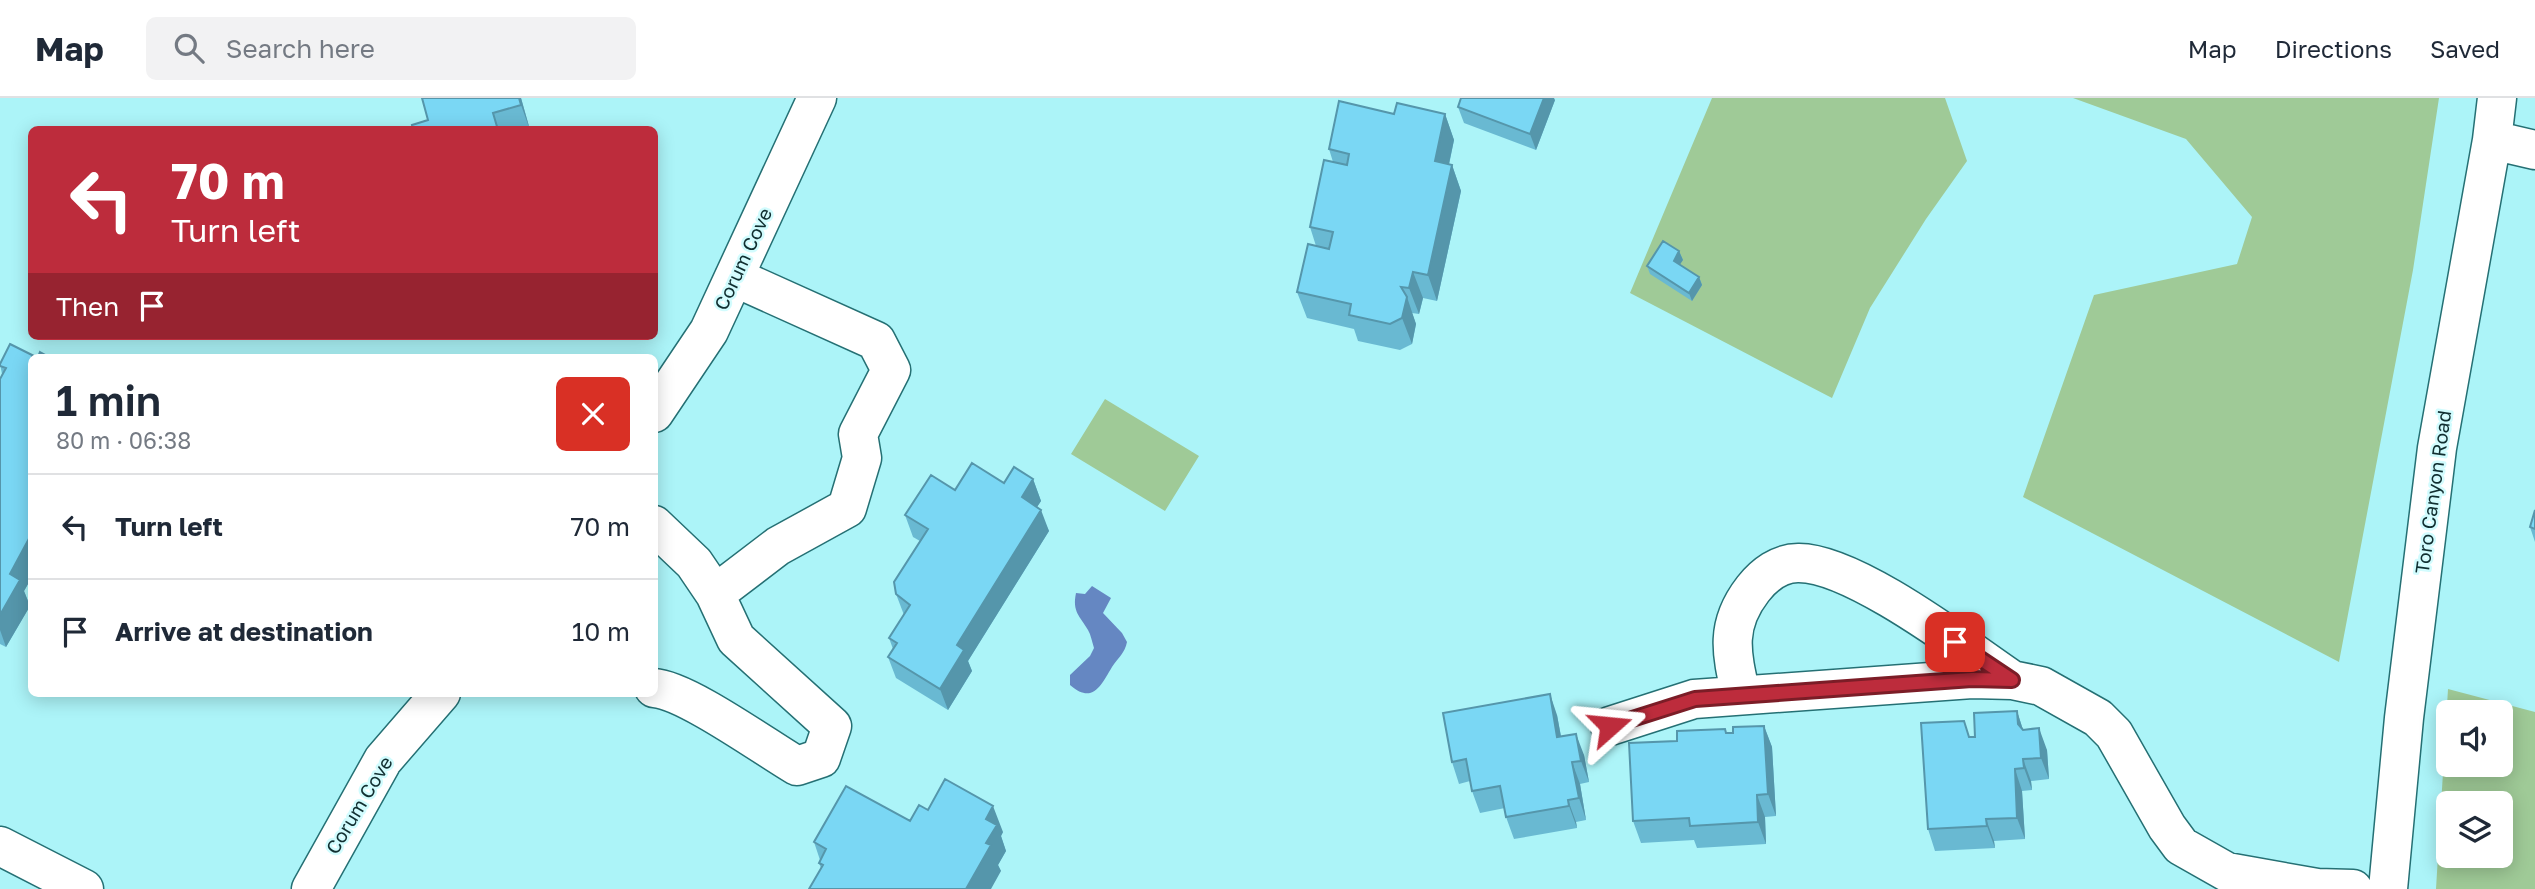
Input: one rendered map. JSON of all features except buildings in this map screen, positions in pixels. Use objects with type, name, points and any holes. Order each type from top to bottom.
[{"type":"street","name":"Corum Cove","points":[[658,407],[709,331],[817,98]]},
{"type":"street","name":"Toro Canyon Road","points":[[2388,889],[2404,718],[2437,449],[2492,140],[2497,98]]},
{"type":"street","points":[[2492,140],[2535,150]]},
{"type":"street","points":[[715,594],[778,546],[848,508],[862,458],[858,434],[891,370],[876,341],[734,276]]},
{"type":"street","points":[[658,530],[694,563],[715,594],[736,639],[832,726],[821,758],[797,766],[700,706],[658,688]]},
{"type":"street","points":[[1741,695],[1733,661],[1732,642],[1733,624],[1741,605],[1759,581],[1774,569],[1798,563],[1829,570],[1866,585],[2012,680]]},
{"type":"street","points":[[1610,726],[1695,699],[1972,679],[2012,680],[2041,686],[2098,718],[2114,734],[2167,827],[2181,846],[2227,872],[2239,875],[2318,888],[2353,889]]},
{"type":"street","name":"Corum Cove","points":[[311,889],[383,760],[438,697]]},
{"type":"street","points":[[0,846],[84,889]]},
{"type":"green space","points":[[1712,98],[1945,98],[1967,161],[1926,219],[1870,308],[1832,398],[1630,293]]},
{"type":"green space","points":[[2073,98],[2439,98],[2413,270],[2339,662],[2023,497],[2094,295],[2237,264],[2252,217],[2186,139]]},
{"type":"green space","points":[[1105,399],[1199,456],[1165,511],[1071,454]]},
{"type":"green space","points":[[2448,689],[2490,700],[2447,700]]},
{"type":"green space","points":[[2513,706],[2535,712],[2535,889],[2436,889],[2437,868],[2513,868],[2513,791],[2442,791],[2443,777],[2513,777]]},
{"type":"water","points":[[1092,586],[1111,598],[1103,613],[1127,642],[1100,686],[1090,693],[1085,693],[1070,685],[1070,675],[1090,656],[1094,648],[1089,632],[1076,609],[1075,599],[1076,593],[1085,594]]},
{"type":"route","points":[[1610,726],[1695,699],[1972,679],[2012,680],[1955,642]]}]
